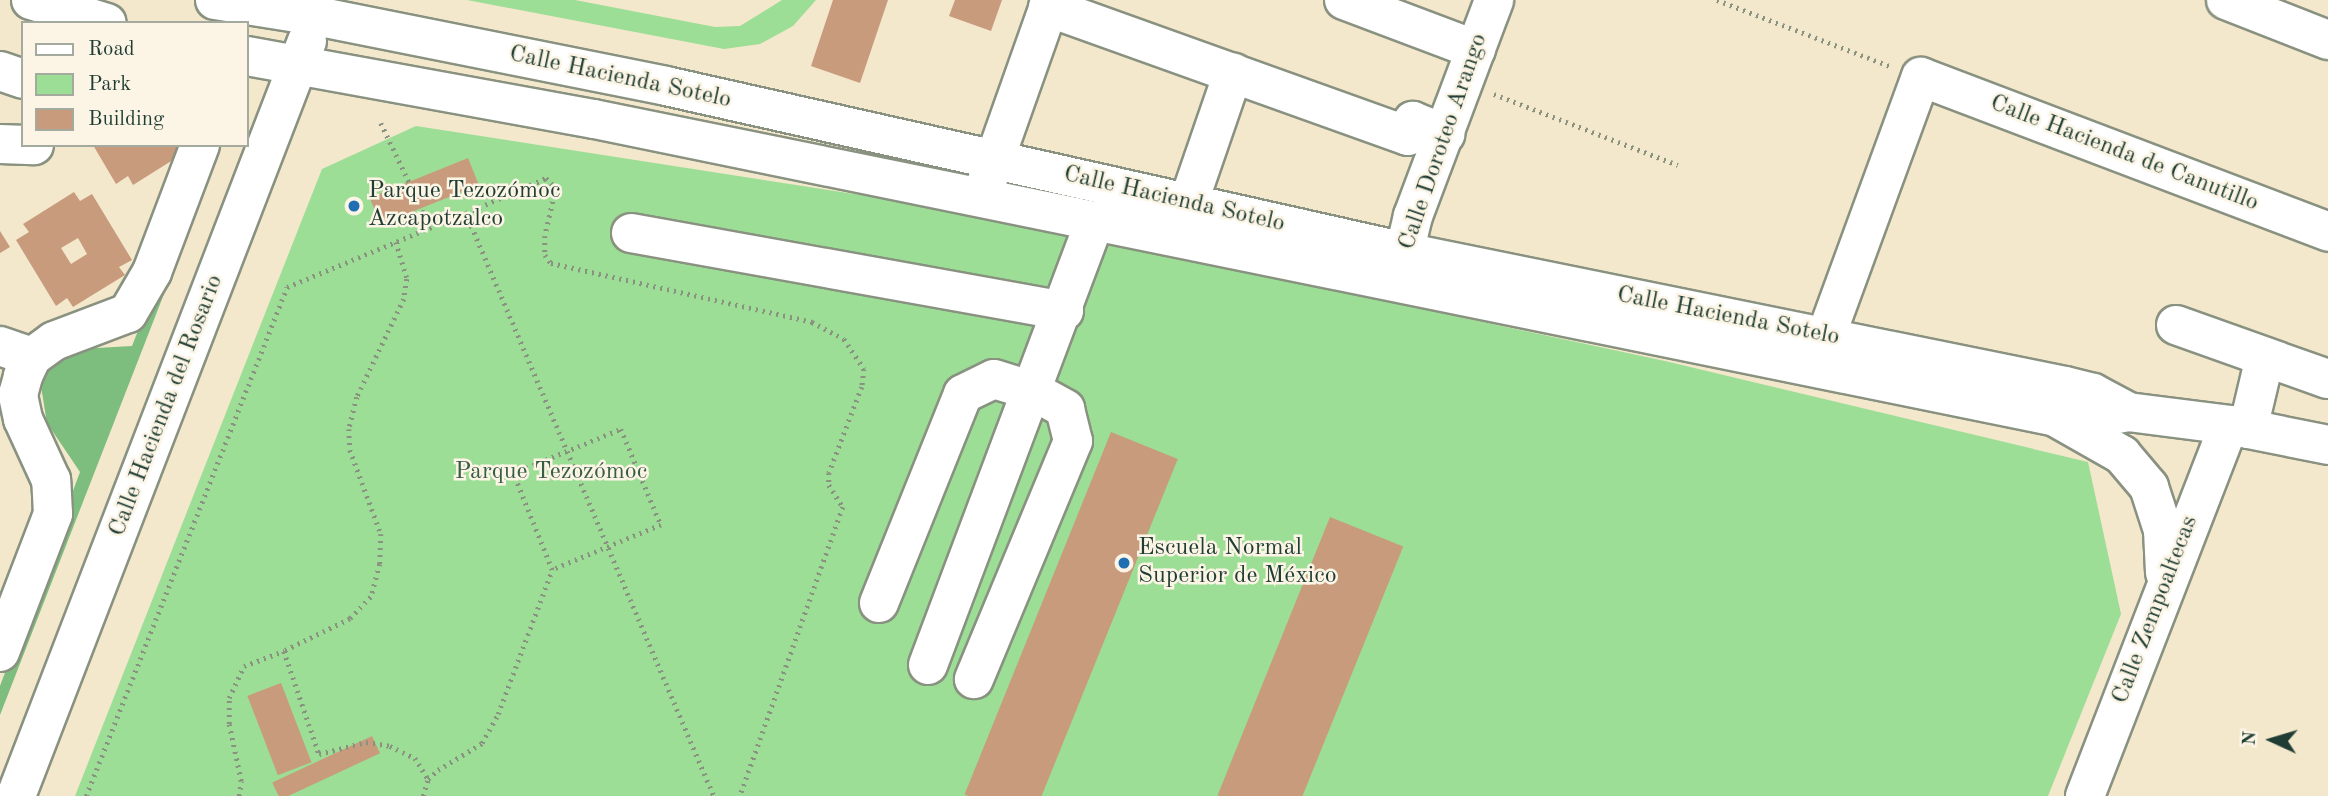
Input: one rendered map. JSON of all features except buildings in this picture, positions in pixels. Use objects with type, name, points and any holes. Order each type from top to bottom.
[{"type":"street","points":[[31,0],[100,21]]},
{"type":"street","points":[[1344,0],[1470,66]]},
{"type":"street","name":"Calle Doroteo Arango","points":[[1401,268],[1444,134],[1494,0]]},
{"type":"street","points":[[2225,0],[2328,40]]},
{"type":"street","points":[[982,199],[992,160],[1050,4],[1233,74],[1408,136],[1413,121],[1444,134]]},
{"type":"street","name":"Calle Hacienda Sotelo","points":[[236,9],[316,16],[666,86],[1188,204],[1401,268],[2056,417],[2085,420],[2128,412],[2239,427],[2328,445]]},
{"type":"street","name":"Calle Hacienda del Rosario","points":[[16,796],[316,16]]},
{"type":"street","name":"Calle Hacienda Sotelo","points":[[248,56],[594,119],[1095,220],[1826,336],[2093,393],[2128,412]]},
{"type":"street","points":[[0,71],[21,78]]},
{"type":"street","points":[[1188,204],[1233,74]]},
{"type":"street","points":[[1826,336],[1921,77]]},
{"type":"street","name":"Calle Hacienda de Canutillo","points":[[1921,77],[2328,232]]},
{"type":"street","points":[[0,144],[21,145]]},
{"type":"street","points":[[1,646],[53,514],[51,480],[9,392],[16,351],[54,341],[128,313],[152,272],[199,147]]},
{"type":"street","points":[[928,666],[1064,311],[1095,220]]},
{"type":"street","points":[[631,233],[1064,311]]},
{"type":"street","points":[[2176,324],[2328,379]]},
{"type":"street","name":"Calle Zempoaltecas","points":[[2085,796],[2166,583],[2239,427],[2265,357]]},
{"type":"street","points":[[879,603],[963,394],[994,379],[1033,391],[1065,409],[1073,441],[974,678]]},
{"type":"street","points":[[2056,417],[2122,455],[2149,487],[2163,530],[2166,583]]},
{"type":"path","points":[[1717,0],[1921,77]]},
{"type":"path","points":[[1470,66],[1678,165]]},
{"type":"path","points":[[381,123],[410,184]]},
{"type":"path","points":[[86,796],[287,288],[546,178],[556,188],[545,236],[545,255],[551,263],[812,322],[844,339],[864,369],[862,387],[830,473],[829,485],[843,507],[740,796]]},
{"type":"path","points":[[422,210],[429,228]]},
{"type":"path","points":[[466,212],[714,796]]},
{"type":"path","points":[[239,796],[241,781],[229,724],[232,689],[244,666],[284,651],[350,619],[371,597],[380,564],[381,534],[350,450],[349,429],[357,397],[404,299],[407,279],[396,242]]},
{"type":"path","points":[[423,796],[428,779],[482,743],[498,714],[552,570],[513,473],[621,429],[661,526],[552,570]]},
{"type":"path","points":[[284,651],[319,754],[366,742],[390,746],[415,758],[428,779]]},
{"type":"green space","points":[[467,0],[575,0],[715,27],[740,26],[782,0],[816,0],[793,26],[760,44],[724,49]]},
{"type":"green space","name":"Parque Tezozómoc","points":[[416,126],[964,211],[1665,361],[2088,462],[2121,614],[2048,796],[75,796],[322,169]]},
{"type":"green space","points":[[210,147],[221,147],[0,715],[0,686],[80,472],[47,423],[40,380],[54,360],[79,349],[132,346]]},
{"type":"place","name":"Parque Tezozómoc Azcapotzalco","points":[[354,206]]},
{"type":"place","name":"Escuela Normal Superior de México","points":[[1124,563]]}]
